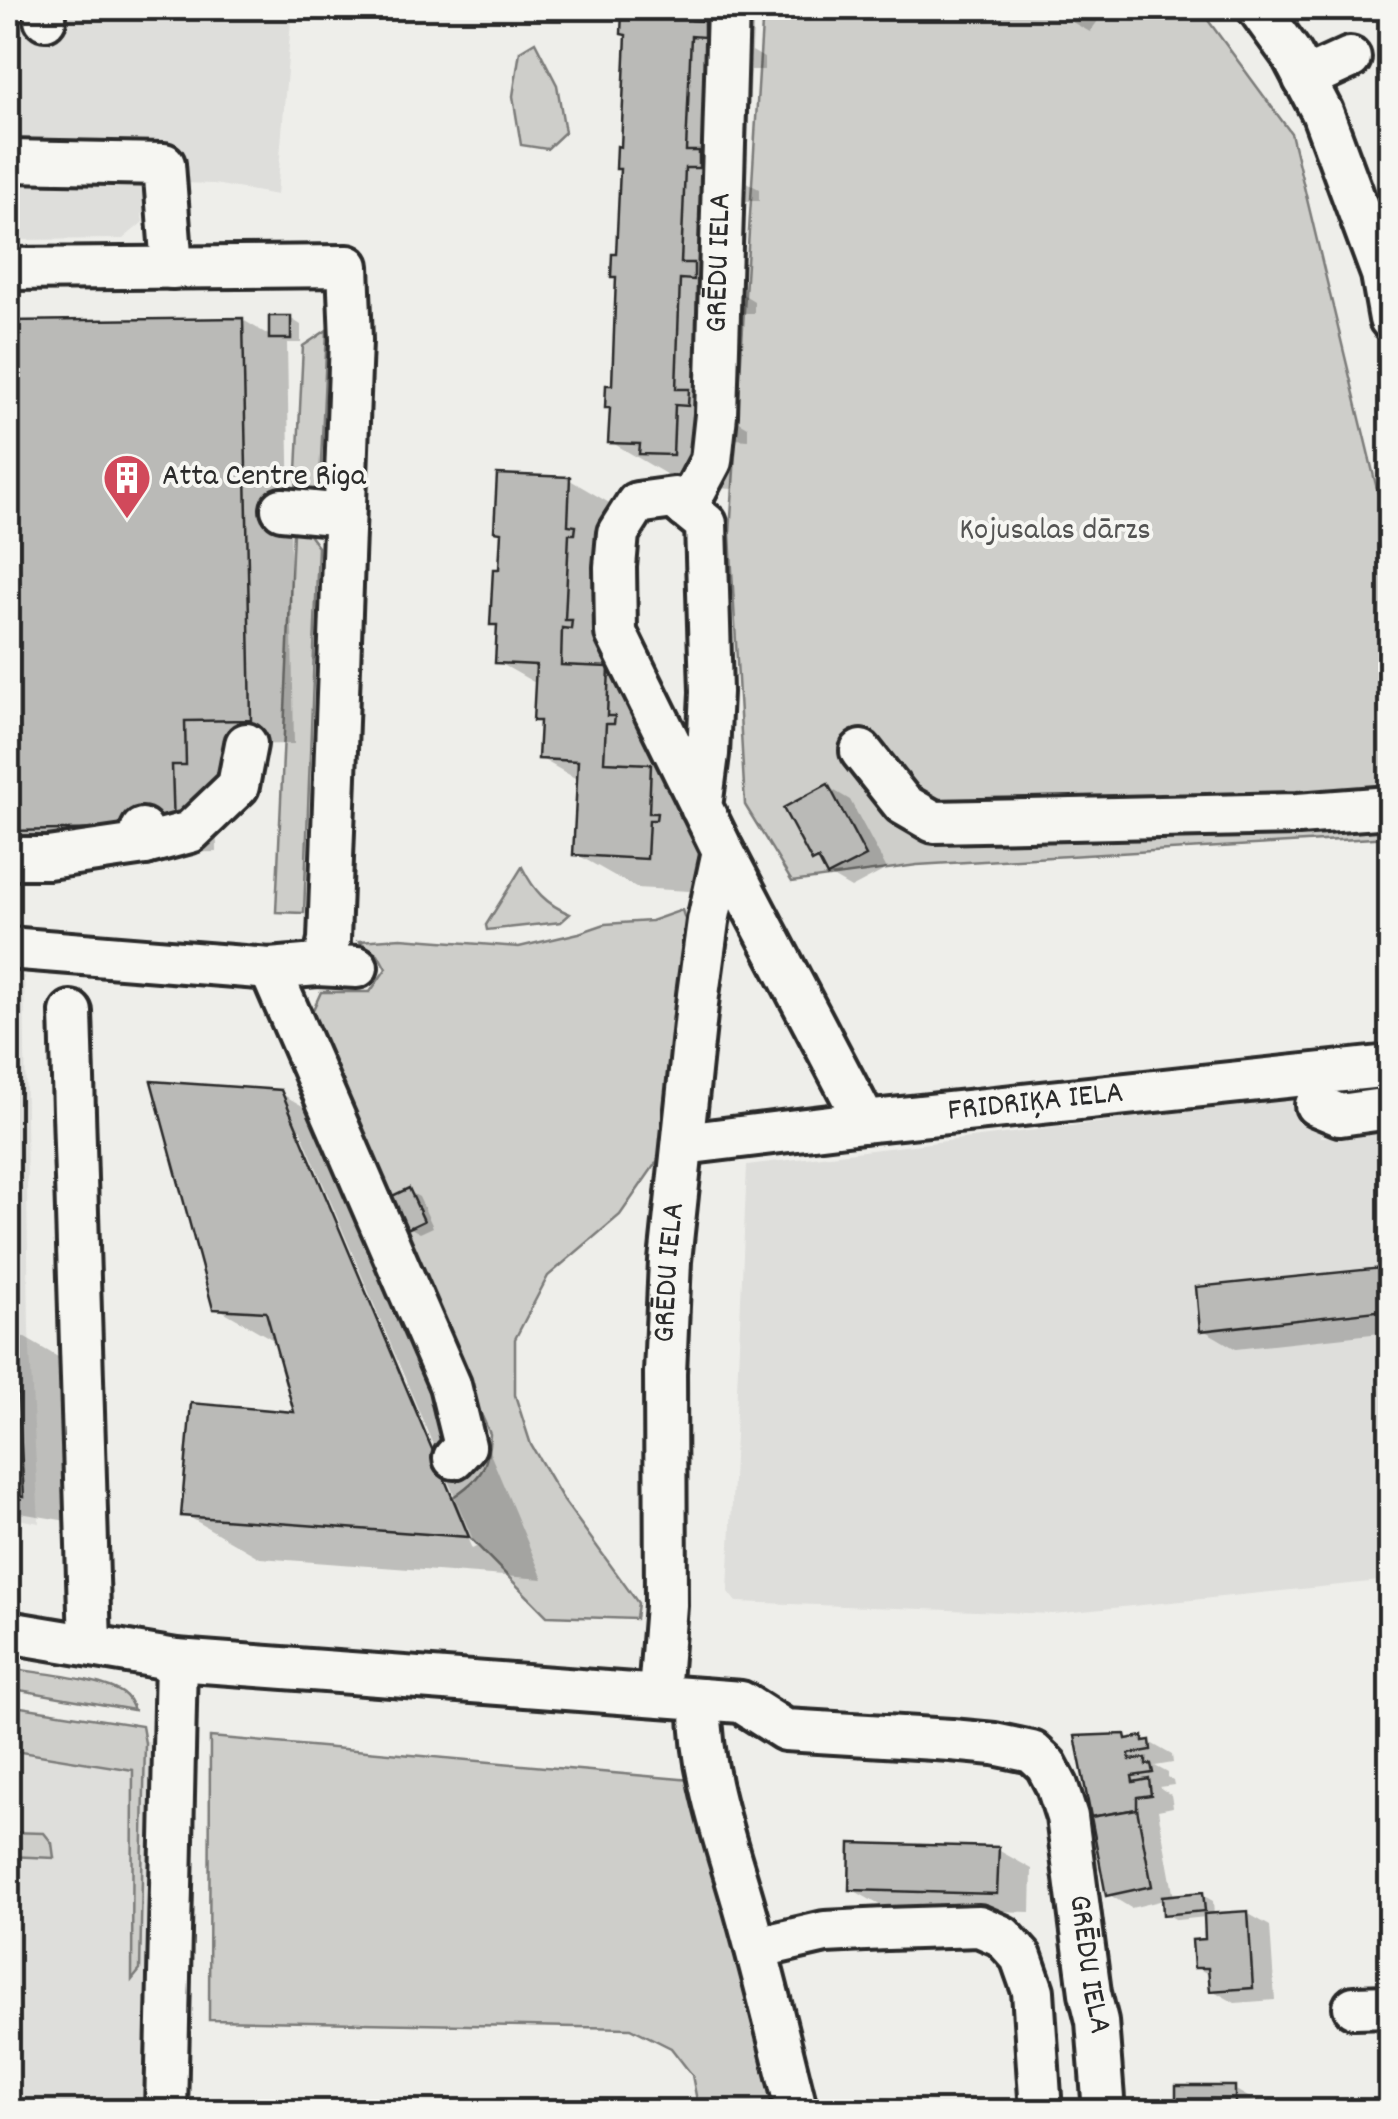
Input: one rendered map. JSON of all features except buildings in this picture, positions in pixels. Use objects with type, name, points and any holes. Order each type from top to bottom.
[{"type":"street","name":"GRĒDU IELA","points":[[686,508],[711,461],[716,415],[728,8]]},
{"type":"street","points":[[1258,8],[1292,55],[1322,112],[1382,274],[1390,319]]},
{"type":"street","points":[[1304,79],[1350,58]]},
{"type":"street","points":[[8,161],[164,164],[172,268]]},
{"type":"street","points":[[8,269],[348,266],[350,340],[330,940],[317,965]]},
{"type":"street","points":[[701,807],[711,692],[706,524],[674,498],[637,504],[618,533],[616,633],[722,850],[863,1122]]},
{"type":"street","points":[[282,509],[344,514]]},
{"type":"street","points":[[8,858],[48,858],[144,836],[190,832],[238,786],[246,744]]},
{"type":"street","points":[[861,751],[903,804],[934,822],[1298,814],[1390,807]]},
{"type":"street","name":"GRĒDU IELA","points":[[659,1694],[666,1605],[670,1260],[698,995],[722,850]]},
{"type":"street","points":[[8,948],[270,969],[357,967]]},
{"type":"street","points":[[270,969],[450,1385],[465,1446],[454,1458]]},
{"type":"street","points":[[71,1012],[90,1645]]},
{"type":"street","name":"FRIDRIĶA IELA","points":[[683,1144],[1390,1066]]},
{"type":"street","points":[[1316,1105],[1340,1116],[1390,1108]]},
{"type":"street","name":"GRĒDU IELA","points":[[8,1632],[176,1660],[741,1702],[785,1730],[994,1744],[1032,1752],[1046,1765],[1067,1817],[1097,2021],[1104,2112]]},
{"type":"street","points":[[166,2112],[176,1660]]},
{"type":"street","points":[[701,1699],[702,1741],[797,2112]]},
{"type":"street","points":[[756,1948],[826,1932],[886,1929],[979,1926],[1002,1936],[1021,1958],[1033,1991],[1041,2112]]},
{"type":"shaded area","points":[[8,8],[292,8],[277,195],[214,184],[180,183],[176,209],[142,213],[143,222],[123,239],[8,240]]},
{"type":"shaded area","points":[[8,976],[24,976],[29,1329],[39,1523],[8,1517]]},
{"type":"shaded area","points":[[1312,1088],[1321,1137],[1390,1130],[1390,1580],[1053,1614],[736,1602],[728,1592],[747,1165],[1103,1122],[1173,1106]]},
{"type":"shaded area","points":[[8,1721],[151,1742],[147,2111],[8,2112]]},
{"type":"green space","name":"Kojusalas dārzs","points":[[763,8],[1199,8],[1291,133],[1390,543],[1390,837],[917,865],[792,882],[745,805],[730,534]]},
{"type":"green space","points":[[535,42],[557,85],[565,132],[547,149],[521,145],[513,96],[520,51]]},
{"type":"green space","points":[[327,330],[320,483],[312,492],[296,492],[303,346]]},
{"type":"green space","points":[[293,532],[307,532],[318,547],[304,913],[276,912]]},
{"type":"green space","points":[[522,867],[542,896],[570,914],[561,922],[487,930],[486,925]]},
{"type":"green space","points":[[682,910],[686,922],[658,1160],[620,1215],[548,1276],[515,1339],[515,1395],[531,1445],[564,1501],[638,1603],[636,1619],[547,1616],[469,1537],[453,1497],[481,1472],[490,1434],[311,1034],[311,1014],[321,992],[370,992],[386,969],[378,954],[359,941],[401,938],[519,947],[605,924],[651,921]]},
{"type":"green space","points":[[8,1668],[103,1685],[126,1696],[134,1710],[8,1688]]},
{"type":"green space","points":[[8,1705],[142,1726],[145,1743],[140,1970],[132,1980],[133,1770],[8,1750]]},
{"type":"green space","points":[[210,1737],[691,1780],[774,2111],[699,2111],[692,2075],[671,2048],[631,2028],[209,2020]]},
{"type":"green space","points":[[8,1832],[44,1833],[52,1843],[54,1858],[8,1856]]},
{"type":"place","name":"Atta Centre Riga","points":[[127,520]]}]
